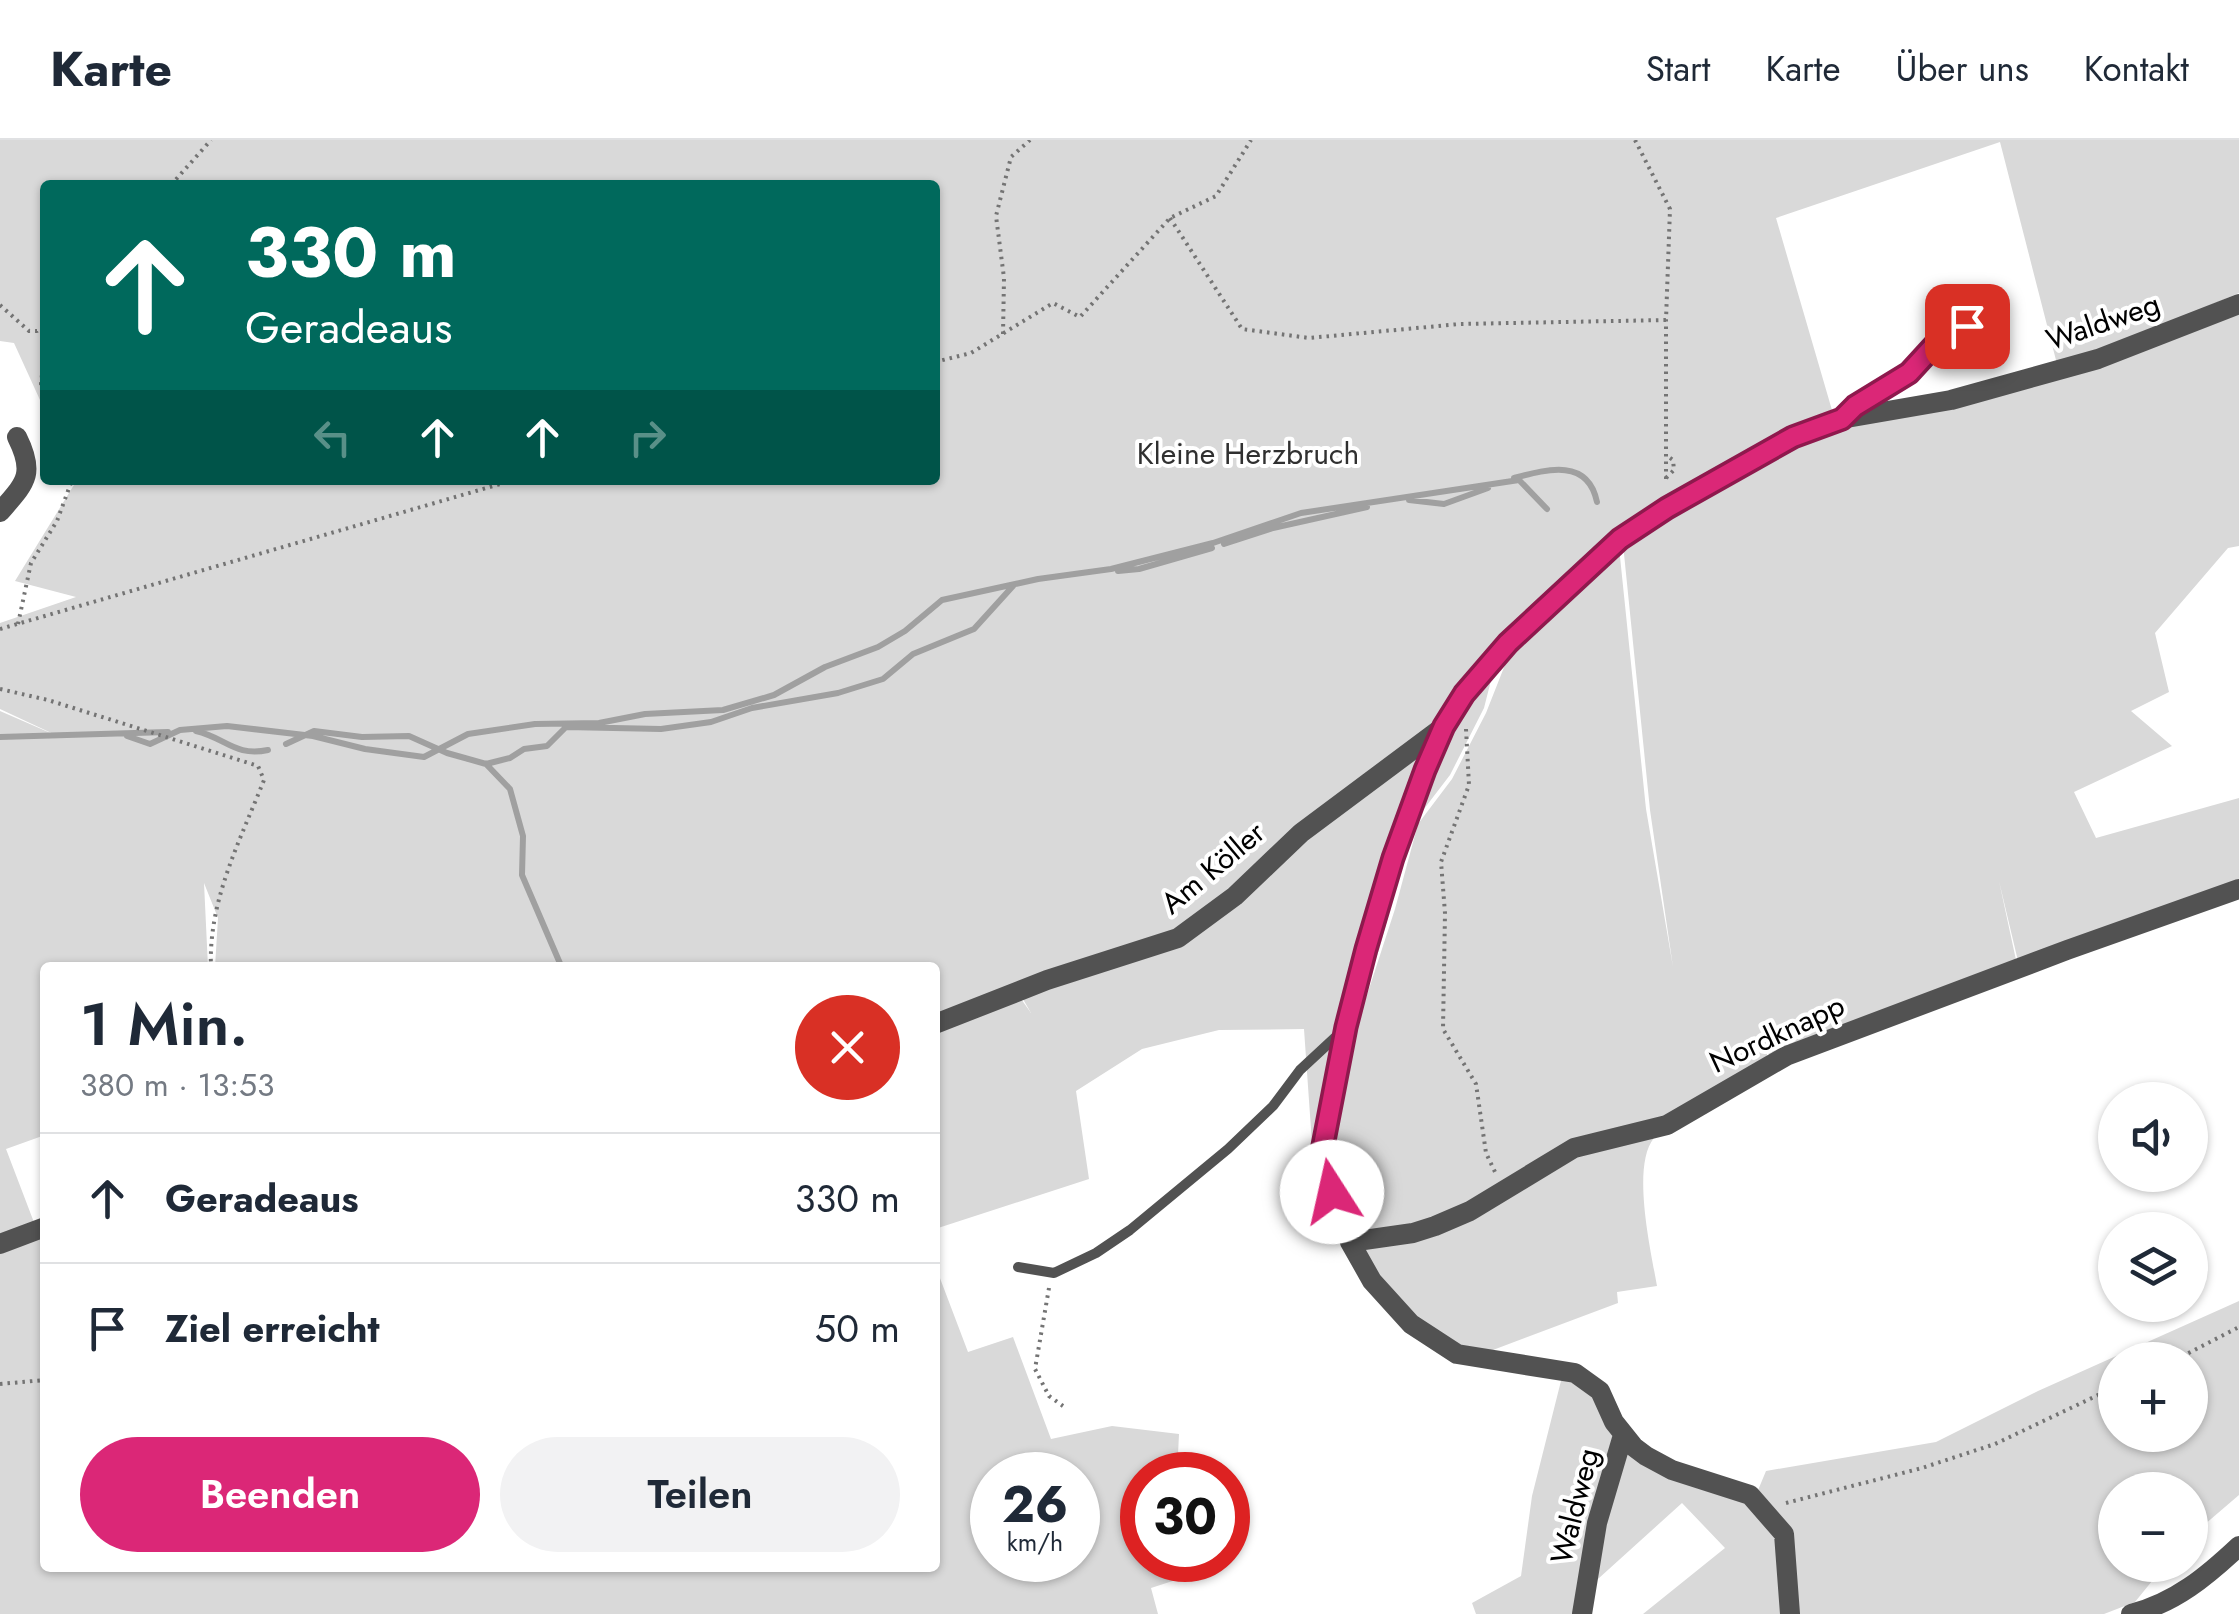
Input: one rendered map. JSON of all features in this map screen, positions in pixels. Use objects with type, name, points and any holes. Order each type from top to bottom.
[{"type":"street","name":"Waldweg","points":[[1582,1614],[1598,1523],[1623,1435],[1600,1390],[1574,1373],[1458,1354],[1410,1324],[1372,1281],[1350,1242],[1321,1156],[1346,1027],[1393,858],[1444,726],[1464,694],[1508,643],[1620,539],[1793,437],[1842,419],[1951,400],[2098,359],[2239,304]]},
{"type":"street","points":[[0,512],[27,476],[29,464],[17,437]]},
{"type":"street","name":"Am Köller","points":[[940,1022],[1048,980],[1178,938],[1235,896],[1316,820],[1444,726]]},
{"type":"street","name":"Nordknapp","points":[[1350,1242],[1435,1226],[1470,1211],[1574,1148],[1667,1125],[1786,1056],[2239,889]]},
{"type":"street","points":[[0,1244],[40,1228]]},
{"type":"street","points":[[1623,1435],[1658,1464],[1750,1495],[1784,1534],[1790,1614]]},
{"type":"street","points":[[2131,1614],[2195,1585],[2239,1546]]},
{"type":"lane","points":[[1842,419],[1855,406],[1909,373],[1942,337],[1992,316]]},
{"type":"lane","points":[[1018,1267],[1054,1273],[1096,1253],[1179,1192],[1273,1106],[1300,1070],[1346,1027]]},
{"type":"path","points":[[175,180],[211,140]]},
{"type":"path","points":[[1003,334],[1004,278],[996,216],[1011,158],[1030,140]]},
{"type":"path","points":[[940,361],[971,353],[1053,303],[1080,317],[1170,218],[1216,196],[1252,140]]},
{"type":"path","points":[[1635,140],[1670,209],[1665,464]]},
{"type":"path","points":[[1170,218],[1242,329],[1309,338],[1460,324],[1666,320]]},
{"type":"path","points":[[0,305],[29,330],[40,328]]},
{"type":"path","points":[[1665,454],[1674,460],[1674,470],[1666,478]]},
{"type":"path","points":[[18,624],[31,563],[57,520],[70,485]]},
{"type":"path","points":[[0,629],[497,485]]},
{"type":"path","points":[[0,689],[48,700],[258,766],[264,780],[223,883],[212,921],[211,962]]},
{"type":"path","points":[[1464,694],[1469,785],[1442,862],[1446,912],[1443,1028],[1476,1084],[1486,1153],[1503,1189]]},
{"type":"path","points":[[1054,1273],[1034,1370],[1050,1396],[1063,1406]]},
{"type":"path","points":[[2208,1342],[2239,1326]]},
{"type":"path","points":[[0,1384],[40,1380]]},
{"type":"path","points":[[1765,1512],[1995,1444],[2098,1395]]},
{"type":"green space","name":"Kleine Herzbruch","points":[[0,140],[2239,140],[2239,293],[2097,353],[2057,364],[2000,142],[1776,218],[1834,417],[1695,486],[1502,637],[1484,708],[1450,775],[1414,822],[1379,950],[1352,1029],[1356,1029],[1395,909],[1418,824],[1452,779],[1486,713],[1512,647],[1619,547],[1646,809],[1673,967],[1650,810],[1623,544],[1794,440],[2239,313],[2239,546],[2228,548],[2155,633],[2169,692],[2131,711],[2172,746],[2074,792],[2096,838],[2239,798],[2239,883],[2018,961],[1999,881],[2016,960],[1770,1061],[1767,1045],[1767,1062],[1654,1138],[1647,1151],[1643,1188],[1657,1286],[1617,1292],[1618,1303],[1485,1353],[1461,1348],[1413,1321],[1375,1277],[1313,1158],[1304,1029],[1219,1030],[1142,1049],[1076,1091],[1089,1179],[940,1227],[940,1026],[1019,996],[1031,1013],[1016,987],[940,1017],[940,962],[215,962],[218,918],[204,883],[208,962],[40,962],[40,1137],[6,1149],[35,1225],[0,1240],[0,711],[62,738],[0,709],[0,623],[76,597],[15,581],[74,485],[940,485],[940,180],[40,180],[40,400],[14,343],[0,341]]},
{"type":"green space","points":[[40,1233],[40,1572],[940,1572],[940,1278],[968,1352],[1013,1337],[1051,1439],[1112,1426],[1179,1434],[1178,1452],[1120,1452],[1120,1582],[1169,1582],[1151,1588],[1158,1614],[0,1614],[0,1249]]},
{"type":"green space","points":[[2239,1301],[2239,1495],[2208,1522],[2208,1472],[2098,1472],[2098,1582],[2151,1582],[2135,1602],[2104,1614],[1795,1614],[1787,1532],[1756,1495],[1766,1471],[1936,1442],[2098,1364],[2098,1452],[2208,1452],[2208,1342],[2147,1342],[2192,1322],[2208,1322],[2208,1315]]},
{"type":"green space","points":[[1563,1373],[1586,1384],[1612,1434],[1615,1449],[1578,1614],[1476,1614],[1472,1603],[1521,1576],[1532,1496]]},
{"type":"green space","points":[[1624,1449],[1747,1500],[1780,1535],[1788,1614],[1643,1614],[1725,1548],[1682,1503],[1588,1588]]},
{"type":"waterway","points":[[1514,478],[1553,470],[1576,473],[1585,478],[1597,502]]},
{"type":"waterway","points":[[127,736],[150,744],[180,730],[227,726],[313,736],[365,749],[424,757],[468,734],[535,724],[599,723],[645,714],[723,710],[774,695],[825,667],[878,647],[905,631],[942,600],[1038,579],[1111,569],[1213,543],[1301,513],[1519,480],[1547,509]]},
{"type":"waterway","points":[[1409,500],[1444,504],[1488,488]]},
{"type":"waterway","points":[[1224,544],[1273,528],[1367,507]]},
{"type":"waterway","points":[[1118,571],[1139,569],[1212,548]]},
{"type":"waterway","points":[[286,744],[314,731],[362,737],[409,736],[486,764],[510,758],[524,749],[547,746],[566,727],[661,729],[711,722],[752,708],[838,693],[883,679],[913,654],[974,629],[1013,586]]},
{"type":"waterway","points":[[196,731],[239,749],[268,750]]},
{"type":"waterway","points":[[0,737],[168,732]]},
{"type":"waterway","points":[[486,764],[510,789],[523,836],[522,875],[559,962]]},
{"type":"route","points":[[1332,1192],[1321,1156],[1366,949],[1425,770],[1444,726],[1464,694],[1508,643],[1620,539],[1793,437],[1842,419],[1855,406],[1909,373],[1942,337],[1967,326]]}]
